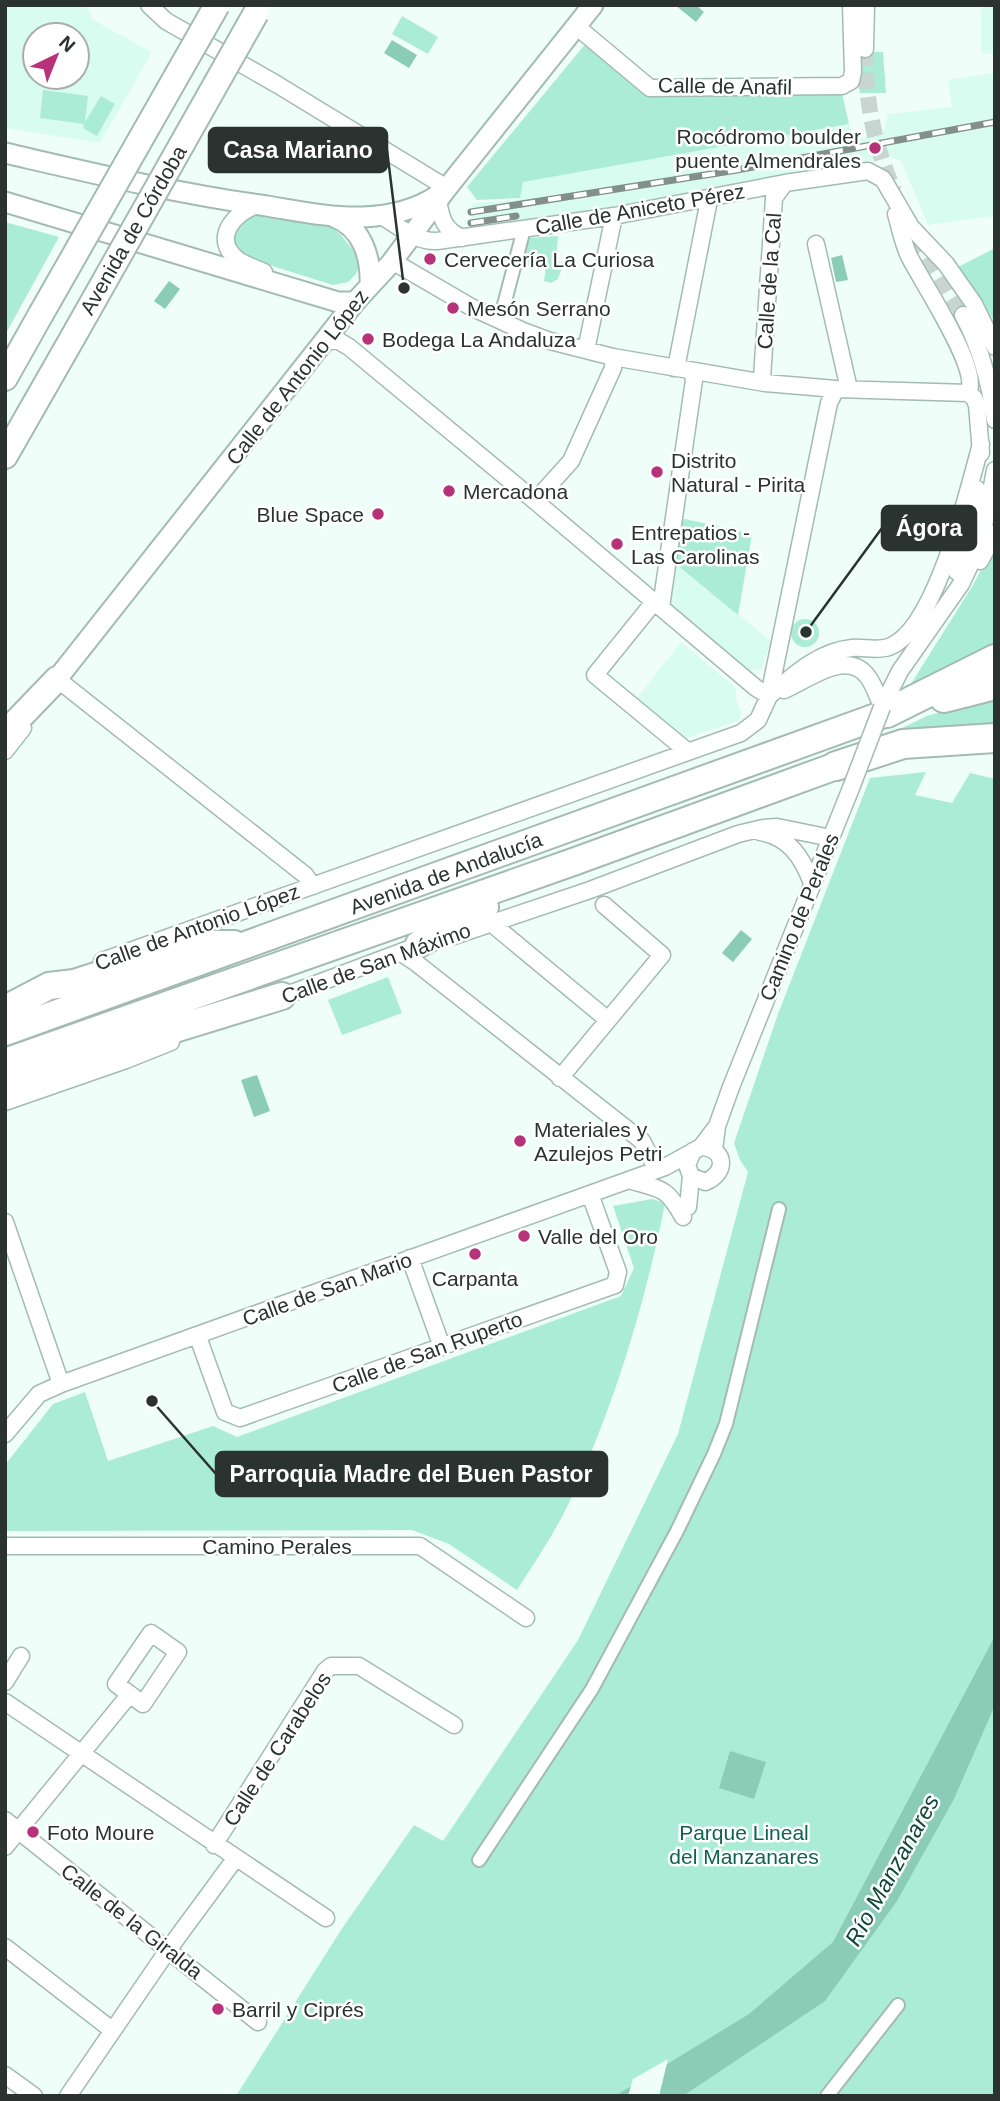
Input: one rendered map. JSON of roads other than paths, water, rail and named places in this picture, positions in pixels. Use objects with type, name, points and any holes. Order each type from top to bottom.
[{"type":"highway","points":[[884,710],[995,659]]},
{"type":"highway","points":[[884,710],[995,685]]},
{"type":"highway","name":"Avenida de Andalucía","points":[[5,1032],[253,944],[884,710]]},
{"type":"highway","points":[[844,777],[903,744],[995,738]]},
{"type":"highway","points":[[844,777],[911,755],[995,754]]},
{"type":"highway","name":"Avenida de Andalucía","points":[[5,1062],[573,862],[844,777]]},
{"type":"highway","points":[[409,948],[478,909],[550,880],[573,862]]},
{"type":"highway","points":[[5,1009],[49,986],[74,983],[194,944],[253,944]]},
{"type":"highway","points":[[5,1084],[216,1004],[251,975]]},
{"type":"highway","points":[[87,1054],[282,996]]},
{"type":"main road","name":"Avenida de Córdoba","points":[[5,378],[217,5]]},
{"type":"main road","name":"Avenida de Córdoba","points":[[5,456],[258,9]]},
{"type":"main road","points":[[5,363],[40,316]]},
{"type":"main road","points":[[5,733],[57,679]]},
{"type":"street","points":[[149,5],[166,21],[278,85],[443,194]]},
{"type":"street","name":"Calle de Antonio López","points":[[5,751],[57,679],[332,336],[355,302],[391,263],[593,5]]},
{"type":"street","name":"Calle de Anafil","points":[[576,26],[650,88],[842,86],[851,81],[853,72],[851,5]]},
{"type":"street","points":[[865,49],[866,5]]},
{"type":"street","points":[[5,153],[188,194],[330,215],[380,215],[425,203],[443,194]]},
{"type":"street","name":"Calle de Aniceto Pérez","points":[[412,236],[429,242],[614,216],[859,171],[868,171],[883,179],[896,200]]},
{"type":"street","name":"Calle de la Cal","points":[[765,383],[762,378],[774,198],[785,183]]},
{"type":"street","points":[[443,194],[443,223],[448,230],[462,238]]},
{"type":"street","points":[[674,368],[708,205],[706,199]]},
{"type":"street","points":[[896,200],[911,227],[946,264],[962,286],[984,322],[995,347]]},
{"type":"street","name":"Camino de Perales","points":[[896,200],[895,211],[905,246],[962,351],[970,374],[971,387],[968,393],[977,405],[981,444],[975,507],[951,598]]},
{"type":"street","points":[[5,202],[338,302],[355,302]]},
{"type":"street","points":[[257,205],[243,210],[231,223],[226,232],[230,251],[249,266],[297,289]]},
{"type":"street","points":[[330,215],[347,223],[362,243],[370,262],[370,285]]},
{"type":"street","points":[[380,215],[412,236]]},
{"type":"street","points":[[586,350],[614,216]]},
{"type":"street","points":[[500,320],[524,229]]},
{"type":"street","points":[[816,244],[843,389]]},
{"type":"street","points":[[391,263],[411,271],[471,307],[500,320],[550,341],[613,357],[765,383],[843,389],[968,393]]},
{"type":"street","points":[[328,299],[337,317],[332,336],[349,347],[536,501],[756,688],[769,696]]},
{"type":"street","points":[[963,315],[979,347],[995,420]]},
{"type":"street","points":[[536,501],[571,461],[613,368],[613,357]]},
{"type":"street","points":[[687,751],[595,674],[657,604],[694,380],[692,371]]},
{"type":"street","points":[[769,696],[829,403],[843,389]]},
{"type":"street","name":"Camino de Perales","points":[[769,696],[800,670],[833,652],[852,648],[878,650],[892,646],[914,624],[931,597],[950,549],[981,444]]},
{"type":"street","name":"Camino de Perales","points":[[703,1149],[719,1156],[722,1163],[714,1178],[695,1177],[687,1165],[703,1149],[717,1126],[831,838],[844,777],[884,710],[900,671],[951,598],[970,565],[981,537],[995,470]]},
{"type":"street","name":"Camino de Perales","points":[[951,598],[968,582],[995,533]]},
{"type":"street","points":[[769,696],[843,664],[853,666],[869,678],[884,710]]},
{"type":"street","points":[[57,679],[305,875],[313,887]]},
{"type":"street","name":"Calle de Antonio López","points":[[5,997],[49,986],[91,964],[741,733],[758,720],[769,696]]},
{"type":"street","name":"Calle de San Máximo","points":[[5,1102],[126,1060],[282,996],[409,948],[590,890],[750,831],[791,828],[831,838]]},
{"type":"street","points":[[750,831],[778,837],[796,850],[812,883]]},
{"type":"street","points":[[559,1078],[662,955],[590,890]]},
{"type":"street","points":[[491,923],[608,1020]]},
{"type":"street","points":[[409,948],[415,962],[642,1142],[661,1168],[695,1177]]},
{"type":"street","name":"Calle de San Mario","points":[[5,1434],[38,1394],[61,1384],[629,1180],[703,1149]]},
{"type":"street","points":[[629,1180],[667,1192],[683,1217]]},
{"type":"street","name":"Calle de San Ruperto","points":[[198,1336],[225,1412],[240,1418],[615,1285],[618,1272],[590,1194]]},
{"type":"street","points":[[479,1860],[592,1689],[715,1454],[726,1424],[779,1209]]},
{"type":"street","points":[[5,1222],[61,1384]]},
{"type":"street","points":[[410,1258],[442,1347]]},
{"type":"street","name":"Camino Perales","points":[[5,1546],[420,1546],[526,1618]]},
{"type":"street","points":[[5,1682],[21,1656]]},
{"type":"street","name":"Calle de Carabelos","points":[[215,1845],[331,1665],[359,1666],[454,1725]]},
{"type":"street","points":[[5,1847],[12,1826],[82,1754],[130,1694]]},
{"type":"street","name":"Calle de Carabelos","points":[[5,1702],[326,1918]]},
{"type":"street","name":"Calle de la Giralda","points":[[12,1826],[258,2022]]},
{"type":"street","points":[[68,2096],[168,1950],[235,1859]]},
{"type":"street","points":[[5,1947],[112,2030]]},
{"type":"street","points":[[827,2096],[898,2005]]},
{"type":"street","points":[[5,2075],[34,2096]]},
{"type":"water","points":[[675,5],[696,5],[704,12],[696,22]]},
{"type":"water","points":[[392,40],[417,55],[409,68],[384,53]]},
{"type":"water","points":[[842,255],[848,280],[836,282],[831,258]]},
{"type":"water","points":[[169,281],[180,289],[165,309],[154,301]]},
{"type":"water","points":[[741,930],[752,939],[733,962],[722,953]]},
{"type":"water","points":[[257,1075],[270,1111],[254,1117],[241,1080]]},
{"type":"water","name":"Río Manzanares","points":[[995,1636],[995,1705],[954,1799],[897,1901],[825,2001],[683,2096],[615,2096],[749,2014],[833,1942]]},
{"type":"water","points":[[730,1751],[766,1762],[754,1799],[719,1788]]},
{"type":"tunnel","points":[[865,49],[872,122],[894,191]]},
{"type":"tunnel","points":[[916,236],[963,315]]},
{"type":"railway","points":[[471,212],[737,170],[995,122]]},
{"type":"railway","points":[[471,223],[516,216]]},
{"type":"place","name":"Rocódromo boulder puente Almendrales","points":[[875,148]]},
{"type":"place","name":"Cervecería La Curiosa","points":[[430,259]]},
{"type":"place","name":"Casa Mariano","points":[[404,288]]},
{"type":"place","name":"Mesón Serrano","points":[[453,308]]},
{"type":"place","name":"Bodega La Andaluza","points":[[368,339]]},
{"type":"place","name":"Distrito Natural - Pirita","points":[[657,472]]},
{"type":"place","name":"Mercadona","points":[[449,491]]},
{"type":"place","name":"Blue Space","points":[[378,514]]},
{"type":"place","name":"Entrepatios - Las Carolinas","points":[[617,544]]},
{"type":"place","name":"Ágora","points":[[806,632]]},
{"type":"place","name":"Materiales y Azulejos Petri","points":[[520,1141]]},
{"type":"place","name":"Valle del Oro","points":[[524,1236]]},
{"type":"place","name":"Carpanta","points":[[475,1254]]},
{"type":"place","name":"Parroquia Madre del Buen Pastor","points":[[152,1401]]},
{"type":"place","name":"Foto Moure","points":[[33,1832]]},
{"type":"place","name":"Barril y Ciprés","points":[[218,2009]]},
{"type":"park label","name":"Parque Lineal del Manzanares","points":[[744,1844]]}]
